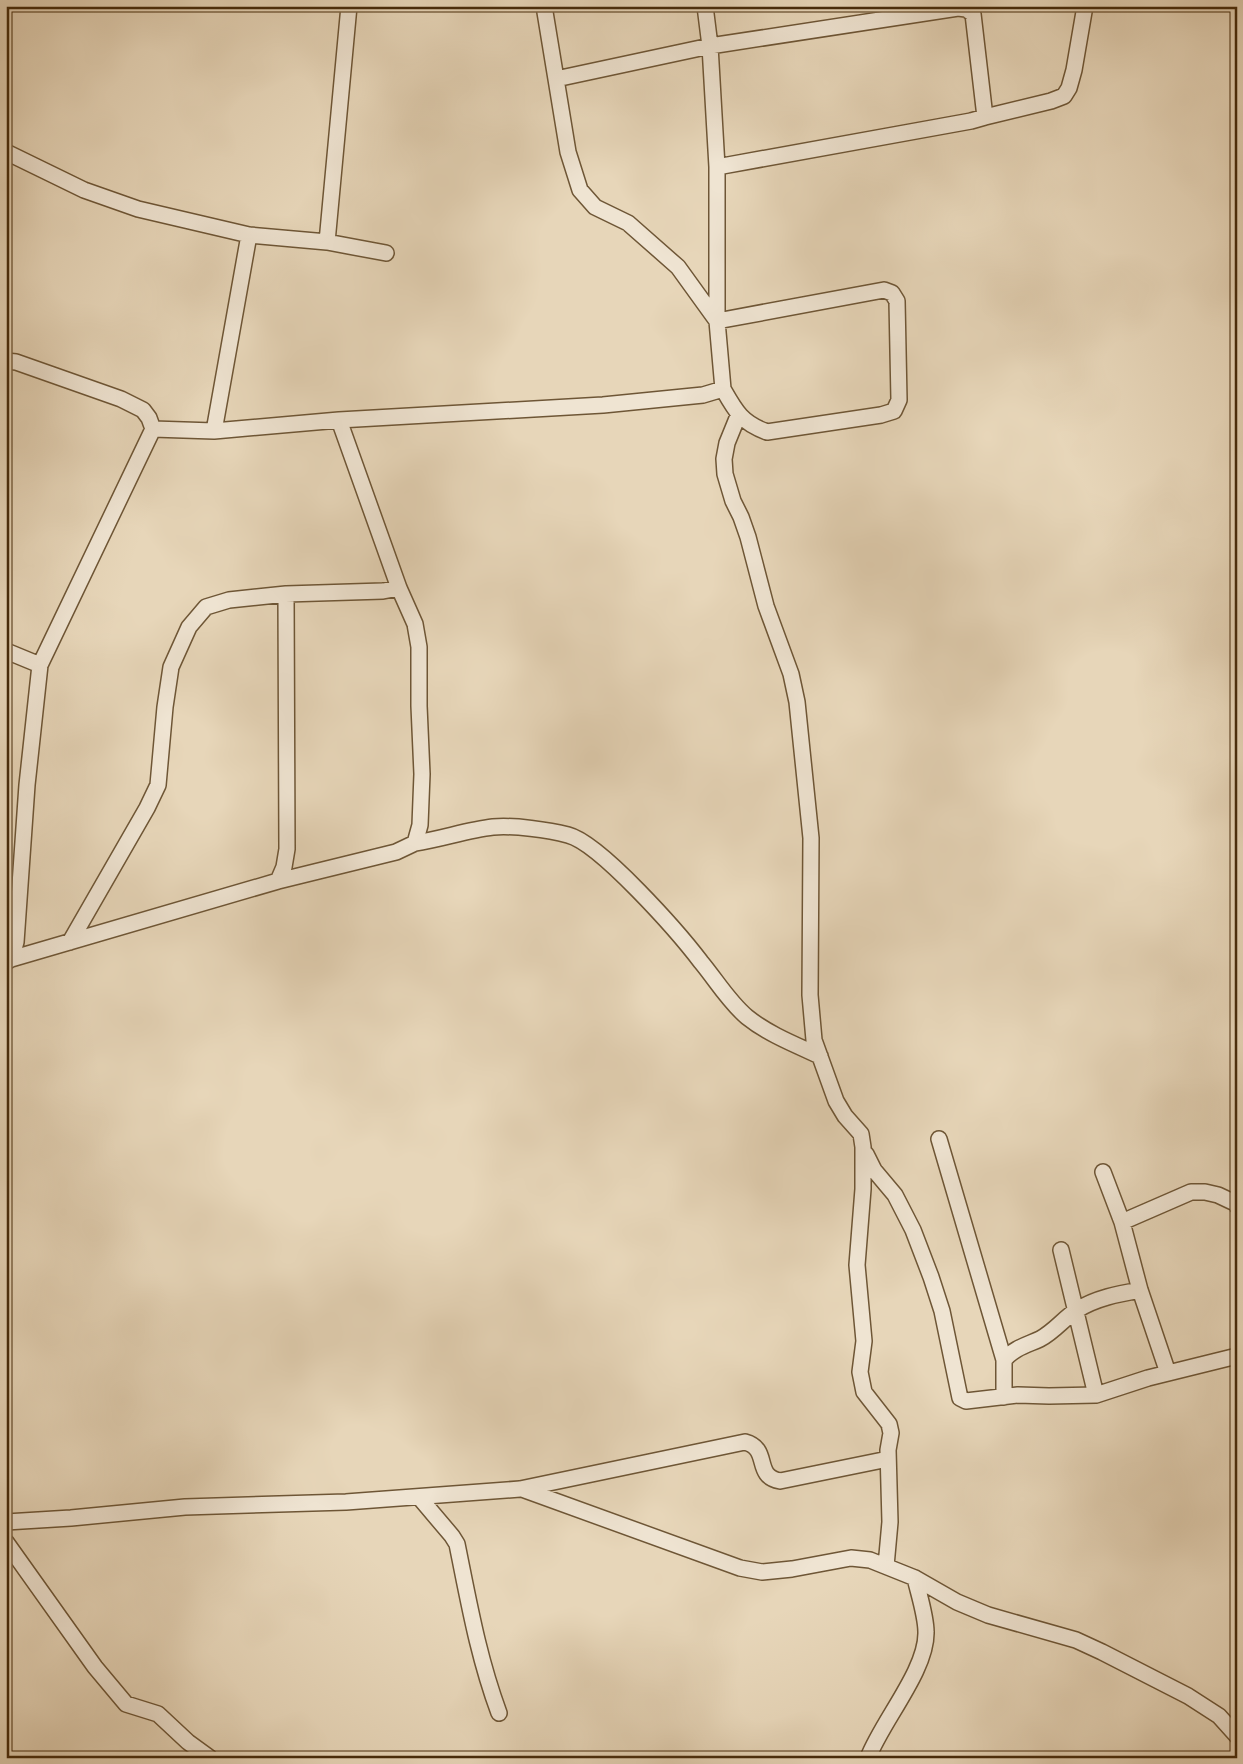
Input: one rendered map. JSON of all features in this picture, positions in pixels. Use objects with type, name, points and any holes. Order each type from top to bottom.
[{"type":"street","points":[[326,242],[350,6]]},
{"type":"street","points":[[544,6],[568,152],[580,190],[595,207],[628,223],[678,267],[717,321]]},
{"type":"street","points":[[705,6],[710,46],[717,167],[717,321],[723,389],[738,416],[754,427],[767,432],[881,415],[894,411],[899,400],[897,301],[892,293],[884,290],[717,321]]},
{"type":"street","points":[[717,167],[962,122],[1006,110],[1051,101],[1064,96],[1069,88],[1074,70],[1085,6]]},
{"type":"street","points":[[556,79],[710,46],[937,9],[958,8],[966,9],[973,14],[985,117]]},
{"type":"street","points":[[6,152],[84,190],[138,209],[249,235],[326,242],[386,253]]},
{"type":"street","points":[[214,431],[249,235]]},
{"type":"street","points":[[6,361],[16,362],[121,399],[142,410],[149,418],[154,429]]},
{"type":"street","points":[[154,429],[214,431],[340,420],[602,405],[703,395],[723,389]]},
{"type":"street","points":[[738,416],[727,443],[724,474],[730,494],[748,537],[766,606],[791,674],[797,702],[812,838],[810,995],[814,1040],[836,1102],[845,1116],[861,1134],[863,1148],[863,1189],[857,1265],[864,1341],[860,1372],[864,1392],[889,1424],[891,1433],[888,1459],[890,1522],[886,1566]]},
{"type":"street","points":[[340,420],[399,588],[415,624],[419,647],[422,774],[420,825],[416,843]]},
{"type":"street","points":[[9,960],[16,942],[27,785],[40,665],[154,429]]},
{"type":"street","points":[[70,942],[147,808],[158,785],[165,706],[171,667],[189,627],[206,607],[229,600],[286,594],[383,591],[399,588]]},
{"type":"street","points":[[278,881],[284,867],[286,849],[286,594]]},
{"type":"street","points":[[6,651],[40,665]]},
{"type":"street","points":[[9,960],[278,881],[396,852],[416,843],[496,827],[526,828],[570,835],[585,842],[641,894],[700,960],[734,1004],[747,1017],[763,1028],[820,1056]]},
{"type":"street","points":[[939,1139],[1004,1360],[1004,1397]]},
{"type":"street","points":[[863,1148],[874,1170],[896,1195],[913,1230],[931,1276],[942,1311],[960,1398],[966,1401],[1018,1395],[1096,1395],[1168,1373],[1237,1356]]},
{"type":"street","points":[[1102,1172],[1122,1222],[1140,1290],[1168,1373]]},
{"type":"street","points":[[1122,1222],[1191,1192],[1205,1192],[1218,1195],[1235,1203],[1237,1206]]},
{"type":"street","points":[[1061,1250],[1096,1395]]},
{"type":"street","points":[[1004,1360],[1009,1353],[1041,1338],[1058,1327],[1075,1311],[1088,1304],[1106,1297],[1140,1290]]},
{"type":"street","points":[[6,1522],[185,1507],[346,1502],[520,1489],[745,1442],[753,1444],[758,1448],[766,1473],[780,1481],[888,1459]]},
{"type":"street","points":[[520,1489],[612,1520],[740,1568],[762,1572],[792,1569],[851,1558],[870,1560],[915,1578],[956,1602],[988,1615],[1076,1640],[1146,1673],[1219,1716],[1237,1736]]},
{"type":"street","points":[[418,1497],[457,1544],[481,1661],[499,1713]]},
{"type":"street","points":[[6,1542],[95,1668],[126,1704],[158,1714],[188,1742],[210,1758]]},
{"type":"street","points":[[868,1758],[874,1741],[898,1704],[924,1647],[926,1632],[915,1578]]}]
